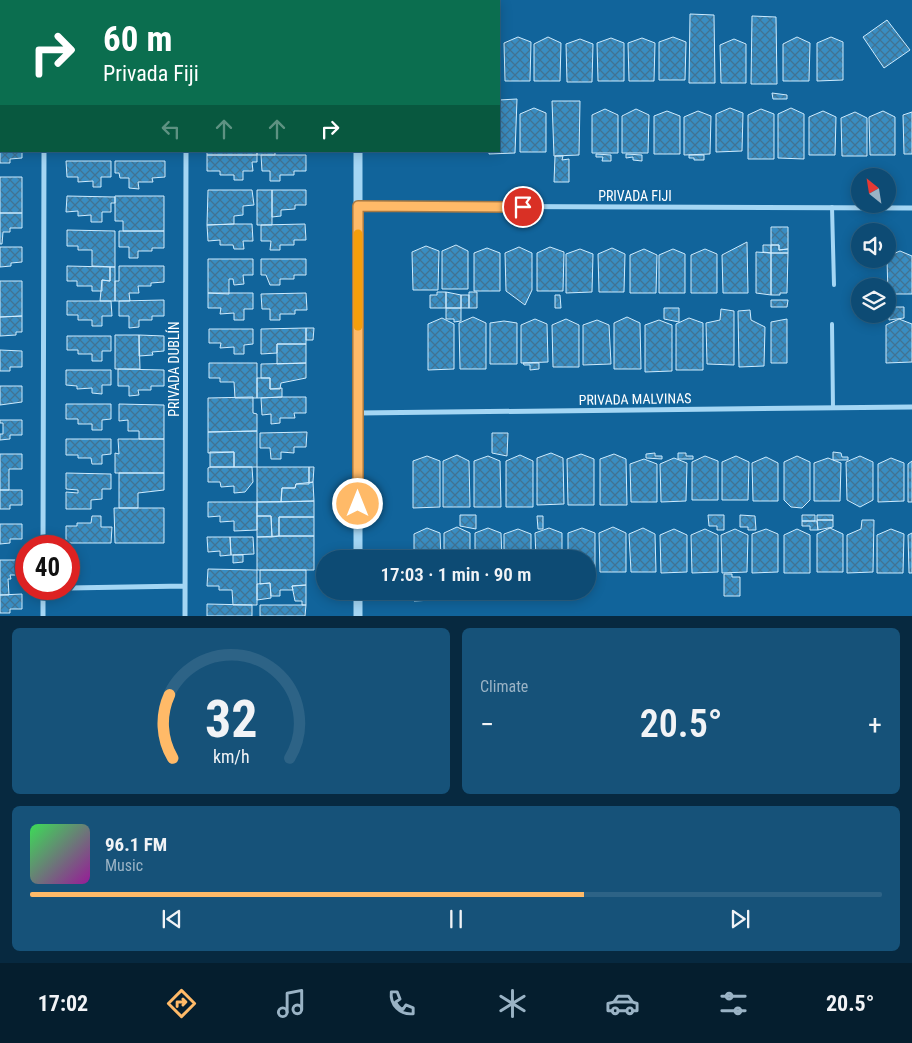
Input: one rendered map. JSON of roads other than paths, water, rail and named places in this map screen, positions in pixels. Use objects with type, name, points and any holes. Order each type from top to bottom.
[{"type":"street","points":[[43,535],[44,152]]},
{"type":"street","name":"PRIVADA DUBLÍN","points":[[185,616],[186,152]]},
{"type":"street","points":[[358,152],[358,550]]},
{"type":"street","name":"PRIVADA FIJI","points":[[358,206],[912,208]]},
{"type":"street","name":"PRIVADA MALVINAS","points":[[358,413],[912,407]]},
{"type":"street","points":[[80,588],[185,586]]},
{"type":"street","points":[[43,600],[43,616]]},
{"type":"street","points":[[358,600],[358,616]]},
{"type":"lane","points":[[832,207],[834,284]]},
{"type":"lane","points":[[832,324],[834,408]]}]
